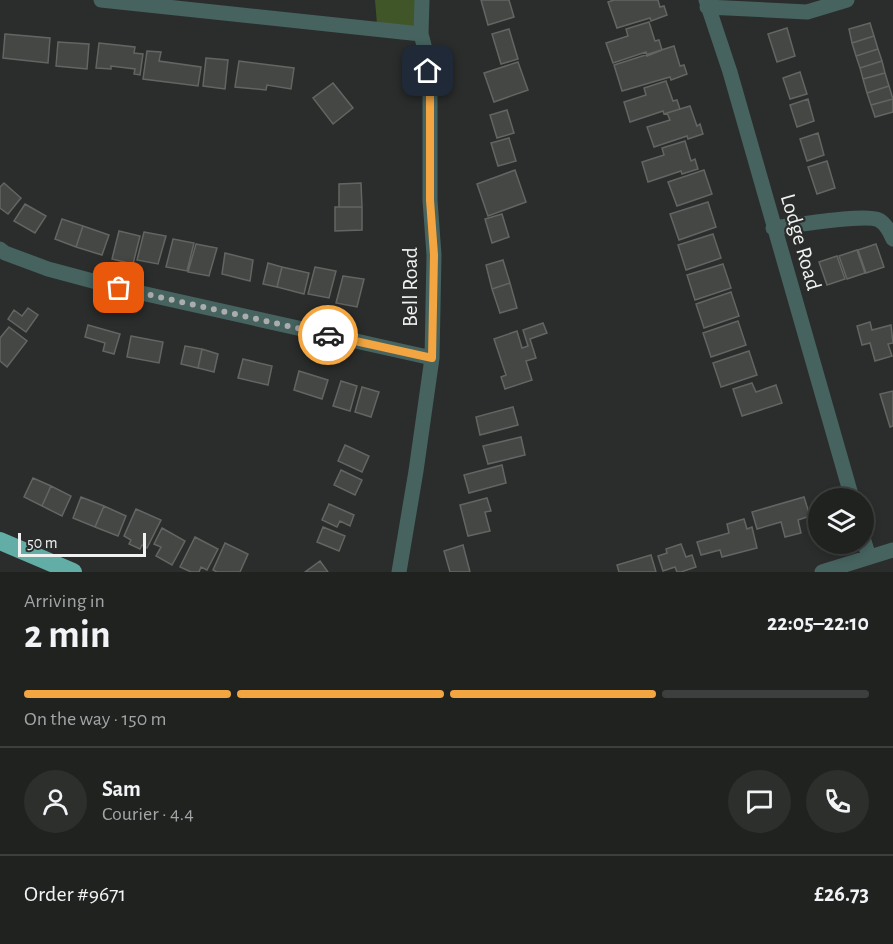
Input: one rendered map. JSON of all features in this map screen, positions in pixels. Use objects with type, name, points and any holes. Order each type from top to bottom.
[{"type":"highway","points":[[0,541],[73,572]]},
{"type":"street","points":[[101,0],[421,34]]},
{"type":"street","name":"Bell Road","points":[[399,572],[432,358],[434,255],[430,200],[430,90],[426,53],[421,34],[422,0]]},
{"type":"street","points":[[707,3],[807,12],[847,0]]},
{"type":"street","name":"Lodge Road","points":[[707,3],[730,72],[849,488]]},
{"type":"street","points":[[774,228],[859,218],[878,219],[888,229],[893,239]]},
{"type":"street","points":[[2,253],[48,269],[119,288],[432,358]]},
{"type":"street","points":[[822,572],[893,550]]},
{"type":"green space","points":[[375,0],[417,0],[417,27],[377,24]]},
{"type":"building","points":[[481,0],[509,0],[514,17],[488,25]]},
{"type":"building","points":[[658,0],[660,7],[664,6],[667,15],[617,28],[608,2]]},
{"type":"building","points":[[649,22],[655,41],[659,40],[662,50],[647,56],[646,52],[613,63],[606,43],[628,36],[626,29]]},
{"type":"building","points":[[870,23],[874,36],[852,43],[849,29]]},
{"type":"building","points":[[787,28],[795,56],[777,62],[768,34]]},
{"type":"building","points":[[509,29],[518,59],[501,64],[492,34]]},
{"type":"building","points":[[5,34],[50,38],[48,63],[3,58]]},
{"type":"building","points":[[874,36],[878,49],[856,56],[852,43]]},
{"type":"building","points":[[58,42],[89,44],[87,69],[56,66]]},
{"type":"building","points":[[99,43],[135,47],[134,53],[143,54],[140,75],[134,74],[135,69],[111,66],[111,69],[96,68]]},
{"type":"building","points":[[674,46],[680,66],[684,65],[687,74],[622,91],[614,65]]},
{"type":"building","points":[[878,49],[882,61],[860,68],[856,56]]},
{"type":"building","points":[[147,51],[161,52],[159,61],[201,67],[198,86],[143,79]]},
{"type":"building","points":[[206,58],[228,60],[225,89],[203,86]]},
{"type":"building","points":[[239,61],[294,68],[291,89],[267,85],[266,90],[235,87]]},
{"type":"building","points":[[882,61],[885,73],[863,79],[860,68]]},
{"type":"building","points":[[518,62],[528,90],[494,102],[484,73]]},
{"type":"building","points":[[800,72],[807,94],[790,99],[783,78]]},
{"type":"building","points":[[885,73],[889,86],[867,93],[863,79]]},
{"type":"building","points":[[666,81],[673,101],[677,100],[680,109],[664,114],[663,111],[630,122],[624,102],[646,95],[644,88]]},
{"type":"building","points":[[333,83],[353,108],[333,124],[313,98]]},
{"type":"building","points":[[889,86],[893,99],[871,105],[867,93]]},
{"type":"building","points":[[808,99],[814,121],[797,127],[790,105]]},
{"type":"building","points":[[893,99],[893,112],[875,117],[871,105]]},
{"type":"building","points":[[690,106],[697,126],[700,124],[703,134],[688,139],[687,136],[654,147],[647,127],[670,120],[667,113]]},
{"type":"building","points":[[507,110],[514,133],[497,138],[490,115]]},
{"type":"building","points":[[818,133],[824,155],[807,161],[800,139]]},
{"type":"building","points":[[509,138],[516,161],[498,166],[491,143]]},
{"type":"building","points":[[685,141],[691,161],[695,159],[698,169],[682,174],[681,171],[648,182],[642,162],[664,155],[662,148]]},
{"type":"building","points":[[827,161],[835,188],[817,194],[808,167]]},
{"type":"building","points":[[515,170],[526,202],[488,216],[477,184]]},
{"type":"building","points":[[704,170],[712,194],[677,206],[668,182]]},
{"type":"building","points":[[4,183],[21,198],[8,214],[0,208],[0,187]]},
{"type":"building","points":[[361,183],[362,207],[339,207],[339,184]]},
{"type":"building","points":[[708,202],[716,227],[679,240],[670,214]]},
{"type":"building","points":[[25,204],[46,216],[35,233],[14,221]]},
{"type":"building","points":[[335,207],[362,207],[362,230],[335,231]]},
{"type":"building","points":[[502,214],[509,237],[492,243],[485,219]]},
{"type":"building","points":[[62,219],[83,226],[76,247],[55,239]]},
{"type":"building","points":[[83,226],[109,235],[102,255],[76,247]]},
{"type":"building","points":[[119,231],[140,236],[133,264],[112,259]]},
{"type":"building","points":[[144,232],[166,236],[158,264],[137,260]]},
{"type":"building","points":[[713,234],[721,258],[686,270],[678,245]]},
{"type":"building","points":[[173,239],[194,243],[187,271],[166,267]]},
{"type":"building","points":[[196,244],[217,248],[209,276],[188,272]]},
{"type":"building","points":[[876,244],[884,267],[866,273],[858,250]]},
{"type":"building","points":[[857,250],[865,273],[847,279],[839,256]]},
{"type":"building","points":[[225,253],[253,260],[250,281],[222,274]]},
{"type":"building","points":[[837,256],[845,279],[827,285],[819,262]]},
{"type":"building","points":[[503,260],[510,283],[492,289],[486,265]]},
{"type":"building","points":[[268,263],[282,267],[277,287],[263,284]]},
{"type":"building","points":[[723,264],[731,288],[695,300],[687,275]]},
{"type":"building","points":[[282,267],[309,273],[304,294],[277,287]]},
{"type":"building","points":[[315,267],[336,271],[329,298],[308,294]]},
{"type":"building","points":[[343,276],[364,279],[357,307],[336,303]]},
{"type":"building","points":[[510,283],[517,308],[500,313],[492,289]]},
{"type":"building","points":[[731,292],[739,316],[704,328],[696,304]]},
{"type":"building","points":[[28,308],[38,315],[26,332],[8,319],[14,310],[22,316]]},
{"type":"building","points":[[738,321],[746,345],[711,357],[703,333]]},
{"type":"building","points":[[870,322],[872,330],[891,325],[893,343],[888,344],[892,356],[875,361],[870,343],[862,345],[857,326]]},
{"type":"building","points":[[543,323],[547,333],[530,339],[536,358],[526,361],[532,380],[505,389],[501,377],[506,375],[494,339],[517,331],[522,348],[528,346],[523,330]]},
{"type":"building","points":[[88,325],[120,334],[114,354],[103,351],[105,343],[85,337]]},
{"type":"building","points":[[9,327],[27,341],[7,367],[0,361],[0,338]]},
{"type":"building","points":[[131,336],[163,342],[159,363],[127,357]]},
{"type":"building","points":[[185,346],[202,349],[198,368],[181,364]]},
{"type":"building","points":[[202,349],[218,354],[214,372],[198,368]]},
{"type":"building","points":[[749,351],[757,375],[721,387],[713,363]]},
{"type":"building","points":[[243,359],[272,366],[268,385],[238,378]]},
{"type":"building","points":[[299,371],[328,380],[322,399],[294,390]]},
{"type":"building","points":[[341,381],[357,386],[350,411],[333,406]]},
{"type":"building","points":[[752,383],[756,392],[776,385],[782,403],[742,416],[733,389]]},
{"type":"building","points":[[362,387],[379,392],[371,417],[355,412]]},
{"type":"building","points":[[893,391],[893,426],[890,427],[880,394]]},
{"type":"building","points":[[513,407],[518,425],[480,435],[476,417]]},
{"type":"building","points":[[521,437],[525,455],[488,464],[483,446]]},
{"type":"building","points":[[345,445],[369,456],[362,472],[338,461]]},
{"type":"building","points":[[502,465],[506,483],[469,493],[464,475]]},
{"type":"building","points":[[341,470],[362,480],[355,495],[334,485]]},
{"type":"building","points":[[33,478],[51,486],[42,506],[24,497]]},
{"type":"building","points":[[51,486],[71,496],[62,516],[42,506]]},
{"type":"building","points":[[81,497],[104,506],[95,527],[73,518]]},
{"type":"building","points":[[804,497],[808,517],[798,520],[801,533],[785,537],[781,522],[757,529],[752,512]]},
{"type":"building","points":[[487,498],[491,511],[485,512],[490,531],[468,536],[460,505]]},
{"type":"building","points":[[329,504],[354,515],[350,526],[340,521],[337,527],[322,520]]},
{"type":"building","points":[[104,506],[126,516],[118,536],[95,527]]},
{"type":"building","points":[[136,509],[161,520],[147,548],[142,545],[140,549],[129,544],[131,540],[124,536]]},
{"type":"building","points":[[744,519],[747,529],[752,527],[757,548],[722,557],[720,550],[701,555],[697,542],[729,533],[727,524]]},
{"type":"building","points":[[323,527],[345,536],[339,551],[317,542]]},
{"type":"building","points":[[162,528],[185,541],[172,565],[156,556],[161,547],[154,544]]},
{"type":"building","points":[[195,537],[218,549],[207,570],[201,567],[199,572],[191,572],[180,567]]},
{"type":"building","points":[[225,543],[248,554],[240,572],[213,570]]},
{"type":"building","points":[[681,544],[686,557],[692,555],[696,567],[681,572],[677,572],[675,567],[663,571],[658,556],[667,553],[666,549]]},
{"type":"building","points":[[463,545],[470,572],[450,572],[444,551]]},
{"type":"building","points":[[651,555],[656,572],[619,572],[617,565]]},
{"type":"building","points":[[320,561],[328,572],[305,572]]},
{"type":"way so far","points":[[119,288],[328,335]]},
{"type":"route","points":[[328,335],[432,358],[434,255],[430,200],[428,71]]}]
